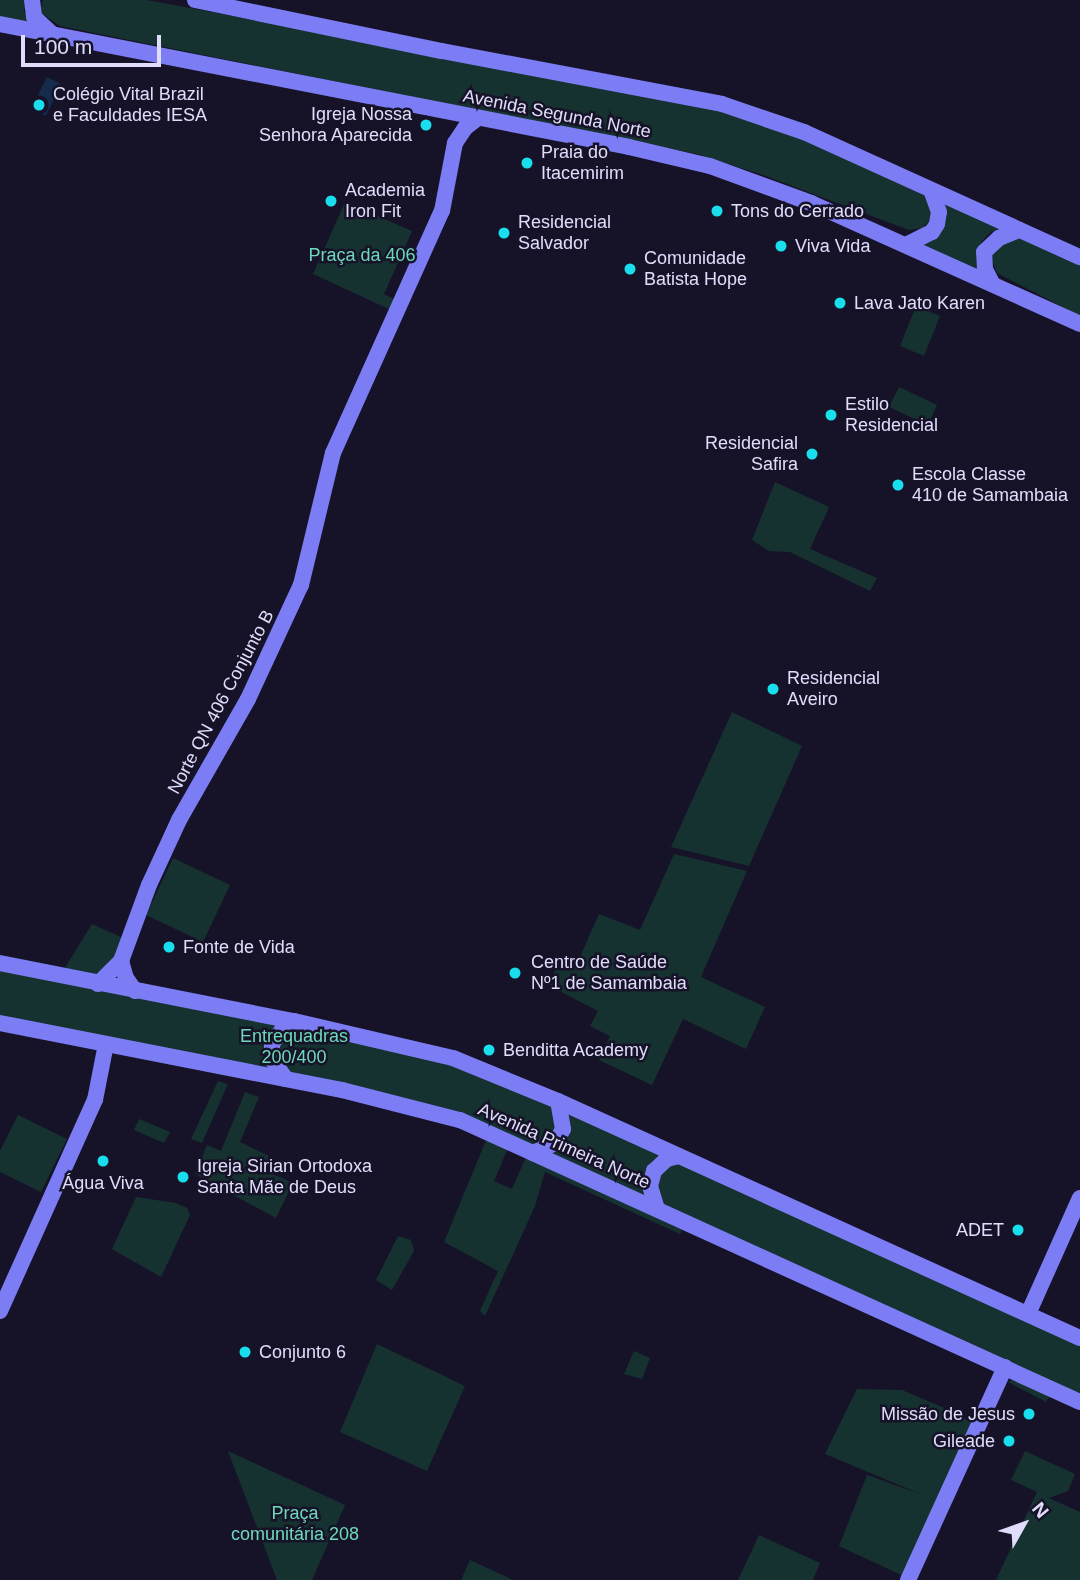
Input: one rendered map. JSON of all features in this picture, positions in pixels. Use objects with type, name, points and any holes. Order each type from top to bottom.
[{"type":"main road","points":[[32,0],[34,17],[52,34]]},
{"type":"main road","points":[[195,0],[442,51],[722,104],[804,132],[1080,257]]},
{"type":"main road","name":"Avenida Segunda Norte","points":[[0,24],[710,166],[811,203],[1080,324]]},
{"type":"main road","points":[[445,111],[456,143]]},
{"type":"main road","name":"Norte QN 406 Conjunto B","points":[[98,984],[121,961],[149,885],[179,820],[248,699],[301,586],[333,453],[442,211],[456,143],[465,128],[478,118]]},
{"type":"main road","points":[[906,245],[932,232],[937,224],[939,212],[931,190]]},
{"type":"main road","points":[[992,283],[985,269],[984,252],[999,238],[1019,230]]},
{"type":"main road","points":[[121,961],[126,978],[135,991]]},
{"type":"main road","name":"Avenida Primeira Norte","points":[[0,964],[294,1021],[453,1058],[558,1101],[1080,1338]]},
{"type":"main road","points":[[286,1079],[272,1060],[272,1044],[283,1028],[294,1021]]},
{"type":"main road","name":"Avenida Primeira Norte","points":[[0,1023],[286,1079],[428,1110],[460,1120],[1080,1402]]},
{"type":"main road","points":[[0,1311],[95,1100],[106,1044]]},
{"type":"main road","points":[[533,1153],[555,1143],[561,1134],[564,1119],[558,1101]]},
{"type":"main road","points":[[657,1209],[650,1186],[654,1171],[667,1159],[679,1156]]},
{"type":"main road","points":[[1028,1314],[1080,1198]]},
{"type":"main road","points":[[908,1580],[1005,1367]]},
{"type":"green space","points":[[0,0],[27,0],[24,11],[32,24],[0,19]]},
{"type":"green space","points":[[43,0],[147,0],[722,107],[804,135],[924,195],[931,205],[932,218],[922,228],[909,230],[763,175],[697,154],[60,26],[40,12]]},
{"type":"green space","points":[[941,201],[1003,228],[991,232],[982,241],[978,256],[980,271],[923,246],[936,237]]},
{"type":"green space","name":"Praça da 406","points":[[345,202],[412,231],[384,294],[396,300],[391,310],[313,274]]},
{"type":"green space","points":[[1019,234],[1080,261],[1080,316],[997,273],[992,260],[993,247]]},
{"type":"green space","points":[[916,306],[940,316],[924,356],[900,346]]},
{"type":"green space","points":[[899,387],[937,405],[928,425],[889,407]]},
{"type":"green space","points":[[775,482],[829,507],[810,549],[877,578],[870,591],[790,552],[769,551],[752,540]]},
{"type":"green space","points":[[732,712],[802,746],[749,866],[671,847]]},
{"type":"green space","points":[[674,854],[747,871],[701,977],[765,1007],[746,1049],[683,1019],[652,1085],[599,1060],[610,1036],[590,1026],[598,1011],[548,985],[560,960],[580,957],[599,914],[640,930]]},
{"type":"green space","points":[[173,858],[230,885],[203,942],[146,915]]},
{"type":"green space","points":[[92,924],[123,938],[116,961],[101,975],[63,971]]},
{"type":"green space","name":"Entrequadras 200/400","points":[[0,962],[454,1056],[1080,1337],[1080,1396],[508,1136],[0,1018]]},
{"type":"green space","points":[[218,1081],[228,1084],[202,1143],[191,1139]]},
{"type":"green space","points":[[245,1092],[259,1097],[240,1142],[275,1159],[270,1173],[293,1183],[276,1218],[195,1174],[207,1145],[221,1151]]},
{"type":"green space","points":[[18,1115],[67,1139],[41,1192],[0,1172],[0,1151]]},
{"type":"green space","points":[[139,1119],[170,1132],[164,1143],[134,1130]]},
{"type":"green space","points":[[487,1138],[508,1148],[494,1181],[512,1189],[526,1157],[682,1230],[680,1234],[545,1172],[535,1206],[485,1316],[480,1311],[498,1271],[444,1242]]},
{"type":"green space","points":[[136,1197],[176,1203],[187,1208],[190,1215],[161,1277],[112,1249]]},
{"type":"green space","points":[[398,1236],[411,1240],[414,1251],[392,1290],[376,1280]]},
{"type":"green space","points":[[377,1344],[465,1386],[427,1471],[340,1432]]},
{"type":"green space","points":[[634,1351],[650,1358],[642,1379],[624,1374]]},
{"type":"green space","points":[[1013,1379],[1051,1394],[1046,1402],[1008,1382]]},
{"type":"green space","points":[[857,1389],[902,1390],[956,1413],[972,1423],[912,1580],[839,1546],[867,1475],[923,1495],[825,1454]]},
{"type":"green space","name":"Praça comunitária 208","points":[[228,1451],[345,1505],[312,1580],[277,1580]]},
{"type":"green space","points":[[1025,1451],[1075,1474],[1068,1491],[1049,1498],[1080,1512],[1080,1580],[996,1580],[1037,1492],[1011,1480]]},
{"type":"green space","points":[[759,1535],[820,1563],[813,1580],[738,1580]]},
{"type":"green space","points":[[470,1560],[513,1580],[461,1580]]},
{"type":"water","points":[[47,77],[61,84],[46,116],[31,109]]},
{"type":"place","name":"Colégio Vital Brazil e Faculdades IESA","points":[[39,105]]},
{"type":"place","name":"Igreja Nossa Senhora Aparecida","points":[[426,125]]},
{"type":"place","name":"Praia do Itacemirim","points":[[527,163]]},
{"type":"place","name":"Academia Iron Fit","points":[[331,201]]},
{"type":"place","name":"Tons do Cerrado","points":[[717,211]]},
{"type":"place","name":"Residencial Salvador","points":[[504,233]]},
{"type":"place","name":"Viva Vida","points":[[781,246]]},
{"type":"place","name":"Comunidade Batista Hope","points":[[630,269]]},
{"type":"place","name":"Lava Jato Karen","points":[[840,303]]},
{"type":"place","name":"Estilo Residencial","points":[[831,415]]},
{"type":"place","name":"Residencial Safira","points":[[812,454]]},
{"type":"place","name":"Escola Classe 410 de Samambaia","points":[[898,485]]},
{"type":"place","name":"Residencial Aveiro","points":[[773,689]]},
{"type":"place","name":"Fonte de Vida","points":[[169,947]]},
{"type":"place","name":"Centro de Saúde Nº1 de Samambaia","points":[[515,973]]},
{"type":"place","name":"Benditta Academy","points":[[489,1050]]},
{"type":"place","name":"Água Viva","points":[[103,1161]]},
{"type":"place","name":"Igreja Sirian Ortodoxa Santa Mãe de Deus","points":[[183,1177]]},
{"type":"place","name":"ADET","points":[[1018,1230]]},
{"type":"place","name":"Conjunto 6","points":[[245,1352]]},
{"type":"place","name":"Missão de Jesus","points":[[1029,1414]]},
{"type":"place","name":"Gileade","points":[[1009,1441]]}]
